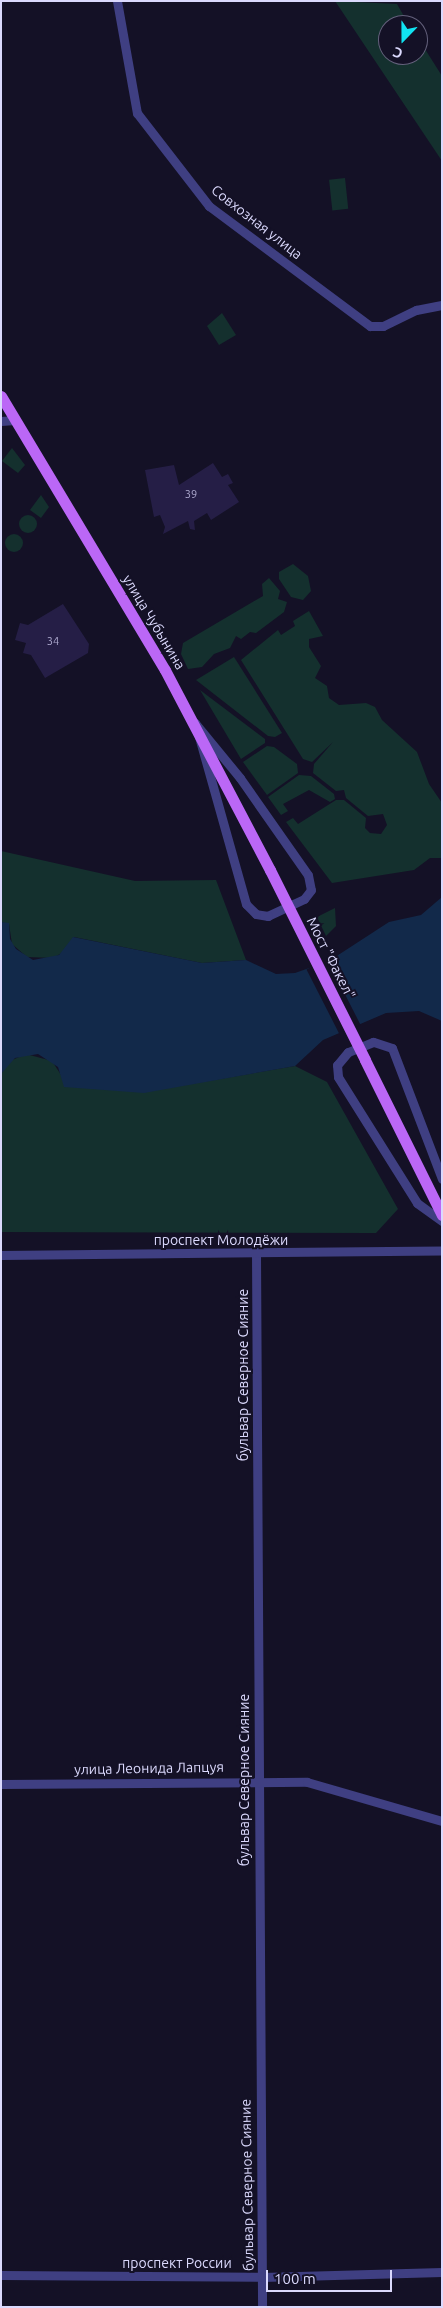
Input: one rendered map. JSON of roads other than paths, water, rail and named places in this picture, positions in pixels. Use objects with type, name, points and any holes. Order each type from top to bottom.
[{"type":"main road","name":"улица Чубынина","points":[[1,396],[195,723],[270,870]]},
{"type":"main road","name":"Мост \"Факел\"","points":[[270,870],[442,1215]]},
{"type":"street","name":"Совхозная улица","points":[[117,1],[131,96],[137,114],[209,206],[370,326],[383,326],[416,310],[442,305]]},
{"type":"street","points":[[1,421],[15,420]]},
{"type":"street","points":[[195,723],[240,778],[308,875],[311,890],[304,899],[268,916],[256,914],[246,904],[195,723]]},
{"type":"street","points":[[442,1179],[392,1048],[373,1042],[348,1052],[337,1065],[338,1077],[418,1203],[442,1221]]},
{"type":"street","name":"проспект Молодёжи","points":[[1,1255],[256,1254],[442,1250]]},
{"type":"street","name":"бульвар Северное Сияние","points":[[256,1254],[257,1780],[262,2307]]},
{"type":"street","name":"улица Леонида Лапцуя","points":[[1,1784],[257,1780],[330,1786],[442,1821]]},
{"type":"street","name":"проспект России","points":[[1,2275],[262,2277],[442,2272]]},
{"type":"water","points":[[442,897],[442,1021],[419,1011],[386,1013],[323,1040],[295,1066],[144,1093],[64,1087],[58,1067],[38,1054],[15,1058],[1,1074],[1,922],[9,923],[10,939],[16,949],[33,960],[59,955],[73,937],[202,963],[246,960],[276,974],[295,973],[329,961],[389,922],[421,915]]}]
